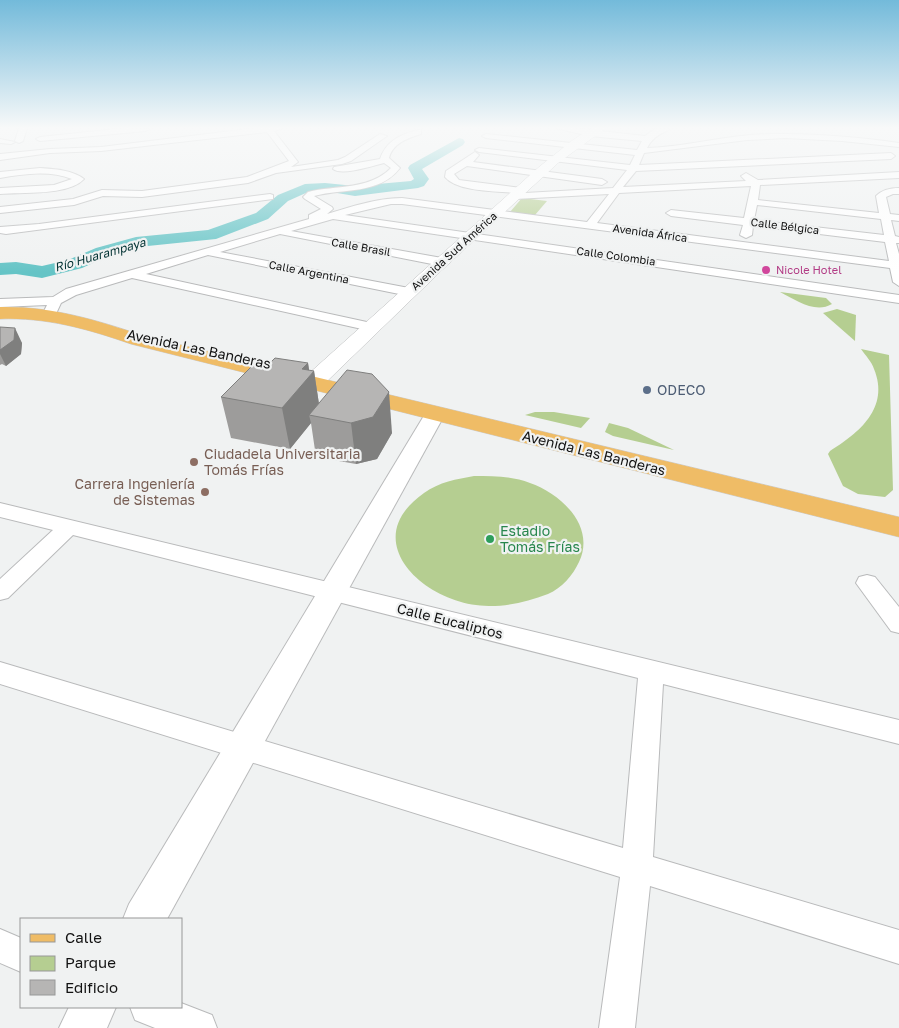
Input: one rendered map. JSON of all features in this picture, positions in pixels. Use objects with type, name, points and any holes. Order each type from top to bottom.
[{"type":"main road","name":"Avenida Sud América","points":[[317,378],[471,235],[539,176]]},
{"type":"main road","name":"Avenida Las Banderas","points":[[0,313],[53,308],[138,340],[317,378],[899,513]]},
{"type":"main road","name":"Avenida Las Banderas","points":[[317,378],[435,414],[899,527]]},
{"type":"street","points":[[0,191],[63,186],[78,181],[79,179],[71,176]]},
{"type":"street","points":[[4,209],[27,209],[74,202],[102,193],[142,194],[261,176]]},
{"type":"street","points":[[305,225],[303,222],[309,218],[328,211],[325,207],[310,200],[308,197],[311,194],[369,184],[386,179],[389,176]]},
{"type":"street","points":[[450,176],[456,182],[463,184],[518,193],[618,187]]},
{"type":"street","points":[[546,176],[618,187],[671,212],[756,183]]},
{"type":"street","points":[[590,226],[627,176]]},
{"type":"street","points":[[745,176],[756,183],[812,194],[885,216],[899,218]]},
{"type":"street","points":[[753,202],[812,194],[887,176],[899,180]]},
{"type":"street","points":[[741,260],[756,183]]},
{"type":"street","points":[[899,191],[891,191],[881,196],[885,216],[894,240],[899,282]]},
{"type":"street","points":[[1,230],[82,223],[211,204],[270,198]]},
{"type":"street","name":"Avenida África","points":[[53,308],[71,292],[372,204],[402,201],[590,226],[671,212],[741,260],[897,266]]},
{"type":"street","points":[[1,230],[12,222],[16,212],[4,209]]},
{"type":"street","name":"Calle Bélgica","points":[[671,212],[894,240]]},
{"type":"street","name":"Calle Colombia","points":[[332,216],[471,235],[741,260],[899,298]]},
{"type":"street","name":"Calle Brasil","points":[[280,232],[442,262]]},
{"type":"street","name":"Calle Argentina","points":[[208,253],[409,292]]},
{"type":"street","points":[[132,275],[371,327]]},
{"type":"street","points":[[0,303],[53,308]]},
{"type":"street","points":[[145,918],[435,414]]},
{"type":"street","name":"Calle Eucaliptos","points":[[0,510],[899,732]]},
{"type":"street","points":[[0,592],[68,528]]},
{"type":"street","points":[[867,583],[899,624]]},
{"type":"street","points":[[617,1028],[637,865],[651,672]]},
{"type":"street","points":[[0,673],[899,946]]},
{"type":"street","points":[[0,946],[20,955]]},
{"type":"street","points":[[82,1028],[93,1008]]},
{"type":"street","points":[[150,1008],[199,1028]]},
{"type":"green space","points":[[522,198],[547,201],[535,215],[510,212]]},
{"type":"green space","points":[[780,292],[826,298],[832,304],[826,307],[812,307]]},
{"type":"green space","points":[[837,309],[856,315],[855,341],[823,313]]},
{"type":"green space","points":[[861,349],[889,355],[893,490],[885,497],[858,494],[843,486],[828,454],[861,427],[875,407],[878,396],[878,383],[873,366]]},
{"type":"green space","points":[[535,412],[554,412],[590,418],[581,428],[525,415]]},
{"type":"green space","points":[[609,423],[628,428],[674,450],[613,436],[605,432]]},
{"type":"green space","name":"Estadio Tomás Frías","points":[[474,476],[495,476],[530,483],[553,495],[564,503],[572,513],[579,524],[583,536],[583,549],[574,572],[558,588],[541,597],[513,604],[490,606],[466,603],[444,596],[423,584],[407,568],[398,551],[396,531],[404,512],[424,493],[436,486]]},
{"type":"building","points":[[0,327],[15,328],[14,340],[0,350]]},
{"type":"building","points":[[275,358],[308,363],[302,369],[314,371],[282,408],[221,397],[252,366],[265,368]]},
{"type":"building","points":[[347,370],[372,374],[389,392],[373,417],[351,423],[309,415]]},
{"type":"waterway","name":"Río Huarampaya","points":[[0,269],[16,268],[42,272],[75,264],[102,252],[136,242],[210,235],[262,216],[283,198],[305,188],[325,187],[355,191],[413,185],[419,183],[422,179],[419,176]]},
{"type":"place","name":"Nicole Hotel","points":[[766,270]]},
{"type":"place","name":"ODECO","points":[[647,390]]},
{"type":"place","name":"Ciudadela Universitaria Tomás Frías","points":[[194,462]]},
{"type":"place","name":"Carrera Ingeniería de Sistemas","points":[[205,492]]},
{"type":"place","name":"Estadio Tomás Frías","points":[[490,539]]}]
